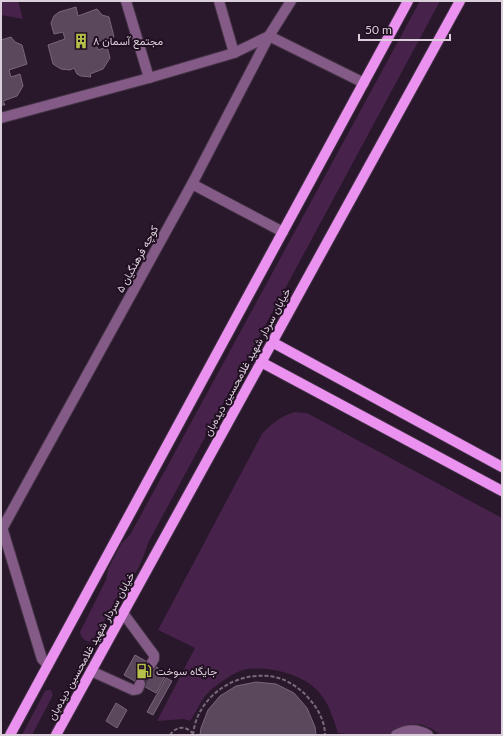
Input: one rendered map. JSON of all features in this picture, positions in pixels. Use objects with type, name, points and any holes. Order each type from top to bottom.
[{"type":"main road","points":[[10,735],[408,1]]},
{"type":"main road","name":"خیابان سردار شهید غلامحسین دیده‌بان","points":[[56,735],[460,1]]},
{"type":"main road","points":[[272,342],[502,467]]},
{"type":"main road","points":[[261,362],[502,491]]},
{"type":"street","points":[[126,1],[149,78]]},
{"type":"street","points":[[219,1],[234,53]]},
{"type":"street","name":"کوچه فرهنگیان ۵","points":[[2,526],[192,184],[269,36],[291,1]]},
{"type":"street","points":[[1,118],[149,78],[234,53],[269,36],[364,83]]},
{"type":"street","points":[[192,184],[283,232]]},
{"type":"street","points":[[2,526],[42,659],[48,665]]},
{"type":"street","points":[[123,613],[154,655],[154,659],[151,664]]},
{"type":"street","points":[[91,671],[133,690],[138,689],[140,684]]},
{"type":"street","points":[[396,735],[403,731],[411,730],[419,731],[428,735]]},
{"type":"path","points":[[170,735],[175,729],[184,728],[188,729],[194,735],[194,727],[203,706],[218,690],[238,679],[261,675],[283,680],[302,691],[317,708],[325,729],[325,735]]},
{"type":"shaded area","points":[[1,1],[18,1],[23,19],[1,15]]},
{"type":"shaded area","points":[[420,1],[440,1],[148,543],[139,567],[128,583],[123,587],[95,638],[90,642],[86,640],[82,637],[80,632],[106,580],[108,569],[121,544],[130,535]]},
{"type":"shaded area","points":[[295,412],[307,413],[502,518],[502,735],[441,735],[420,724],[408,724],[390,735],[354,735],[338,733],[325,701],[312,685],[285,672],[256,668],[237,672],[216,686],[203,699],[190,721],[184,719],[157,721],[195,648],[158,630],[262,434],[277,420]]},
{"type":"shaded area","points":[[51,690],[53,695],[32,735],[22,735],[45,691]]},
{"type":"building","name":"مجتمع آسمان ۸","points":[[76,7],[78,16],[97,9],[102,15],[109,17],[114,37],[96,42],[98,50],[107,47],[110,58],[103,69],[90,74],[91,77],[77,74],[74,68],[70,70],[61,69],[53,64],[48,45],[65,39],[63,32],[54,34],[51,23],[54,16],[59,12]]},
{"type":"building","points":[[11,37],[15,42],[22,45],[27,64],[9,70],[11,77],[20,74],[23,86],[17,96],[3,101],[5,105],[1,105],[1,40]]},
{"type":"building","points":[[135,655],[167,673],[156,693],[124,675]]},
{"type":"building","points":[[166,678],[172,681],[153,715],[147,712]]},
{"type":"building","points":[[256,682],[276,684],[294,693],[307,708],[315,727],[316,735],[200,735],[208,710],[220,696],[236,686]]},
{"type":"building","points":[[116,703],[127,710],[117,728],[106,721]]},
{"type":"tunnel","points":[[140,684],[151,664]]},
{"type":"place","name":"مجتمع آسمان ۸","points":[[81,41]]},
{"type":"place","name":"جایگاه سوخت","points":[[144,671]]}]
